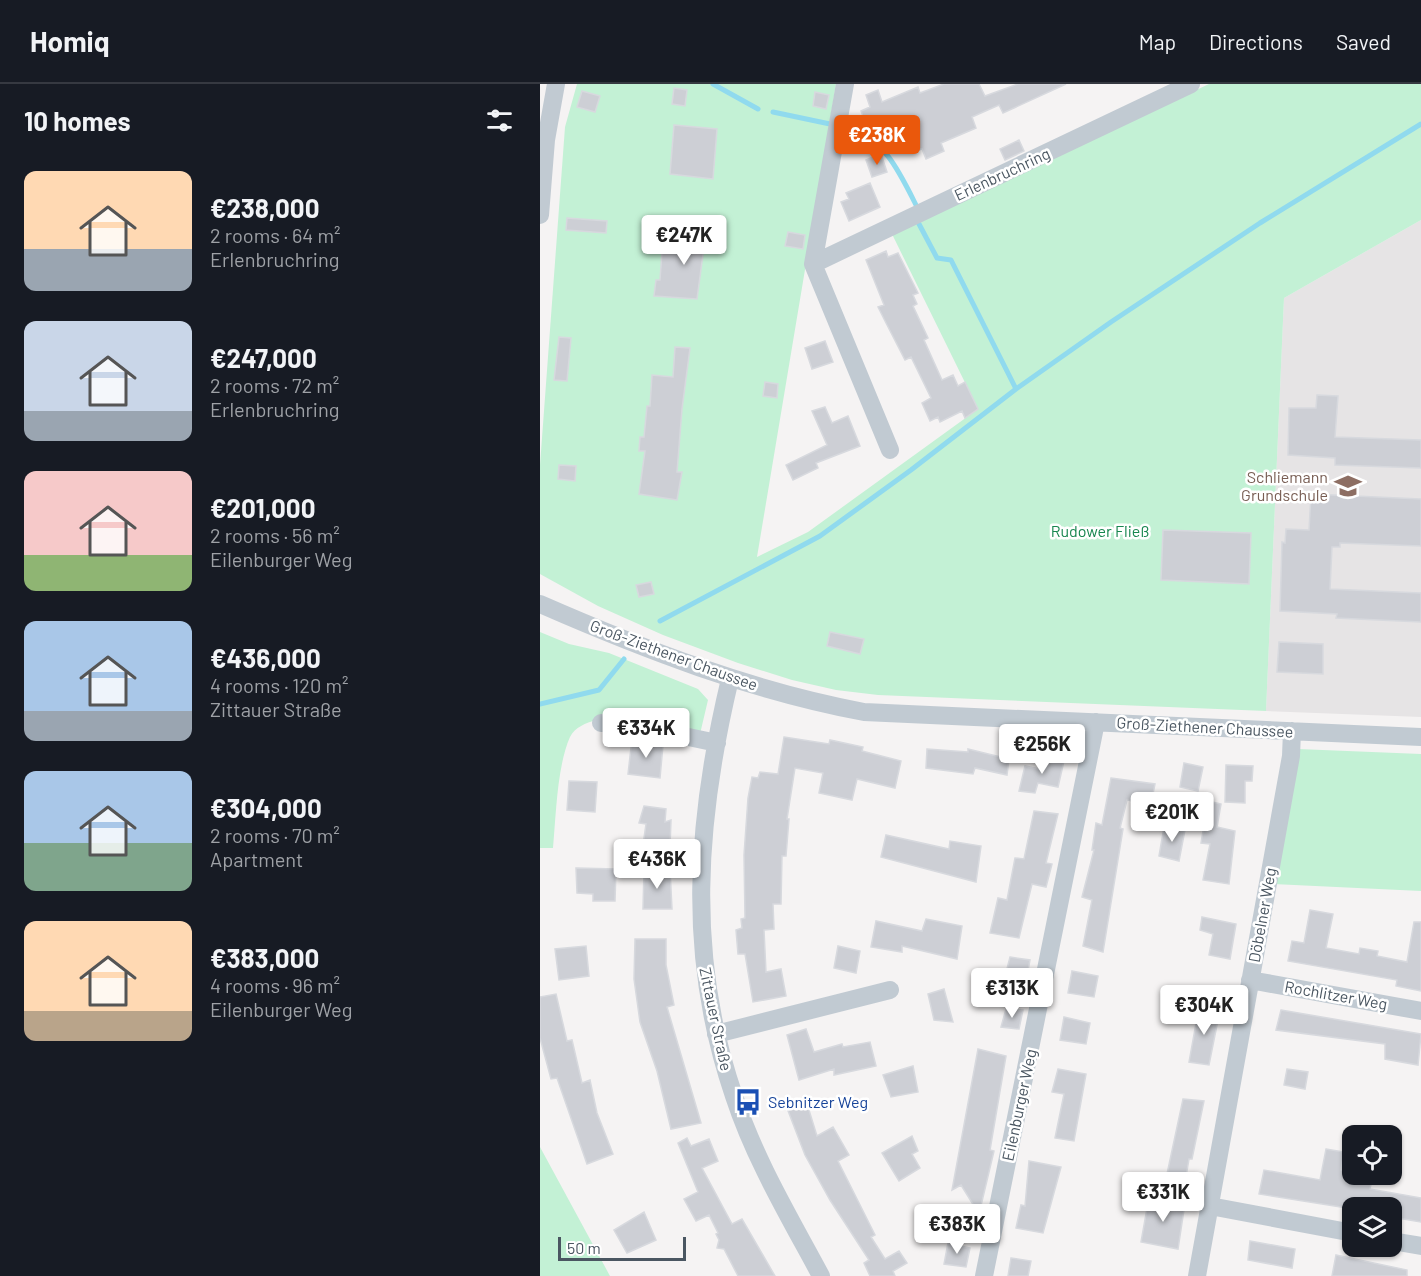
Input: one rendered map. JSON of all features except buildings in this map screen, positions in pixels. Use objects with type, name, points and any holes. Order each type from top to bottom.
[{"type":"street","points":[[540,215],[546,140],[556,84]]},
{"type":"street","points":[[845,84],[813,264],[890,450]]},
{"type":"street","name":"Erlenbruchring","points":[[813,264],[1191,84]]},
{"type":"street","name":"Groß-Ziethener Chaussee","points":[[540,604],[730,679],[814,702],[864,712],[1421,737]]},
{"type":"street","name":"Zittauer Straße","points":[[730,679],[702,834],[699,881],[700,920],[706,982],[716,1034],[733,1096],[758,1156],[822,1276]]},
{"type":"street","name":"Eilenburger Weg","points":[[984,1276],[1096,722]]},
{"type":"street","points":[[601,723],[622,723],[717,743]]},
{"type":"street","name":"Döbelner Weg","points":[[1197,1276],[1291,756],[1292,731]]},
{"type":"street","name":"Rochlitzer Weg","points":[[1250,980],[1421,1011]]},
{"type":"street","points":[[716,1034],[891,990]]},
{"type":"street","points":[[1210,1206],[1342,1231]]},
{"type":"street","points":[[1402,1242],[1421,1246]]},
{"type":"shaded area","name":"Schliemann Grundschule","points":[[1421,220],[1421,717],[1266,711],[1284,298]]},
{"type":"green space","name":"Rudower Fließ","points":[[577,84],[836,84],[757,557],[808,532],[978,409],[892,234],[1209,84],[1421,84],[1421,220],[1284,298],[1266,711],[878,695],[836,690],[792,680],[738,663],[663,635],[598,606],[540,574],[540,465],[565,127]]},
{"type":"green space","points":[[540,632],[569,644],[609,653],[698,689],[708,700],[700,734],[596,720],[578,728],[570,737],[562,762],[553,848],[540,848]]},
{"type":"green space","points":[[1298,749],[1421,754],[1421,891],[1273,884]]},
{"type":"green space","points":[[540,1147],[610,1276],[540,1276]]},
{"type":"waterway","points":[[713,84],[758,109]]},
{"type":"waterway","points":[[773,112],[830,124]]},
{"type":"waterway","points":[[846,124],[871,139],[889,157],[916,205]]},
{"type":"waterway","name":"Rudower Fließ","points":[[660,621],[820,536],[1016,389],[1111,322],[1260,223],[1421,124]]},
{"type":"waterway","points":[[919,224],[937,258],[951,260],[1016,389]]},
{"type":"waterway","name":"Rudower Fließ","points":[[540,704],[599,690],[624,659]]},
{"type":"place","name":"Schliemann Grundschule","points":[[1348,486]]},
{"type":"place","name":"Sebnitzer Weg","points":[[748,1102]]}]
